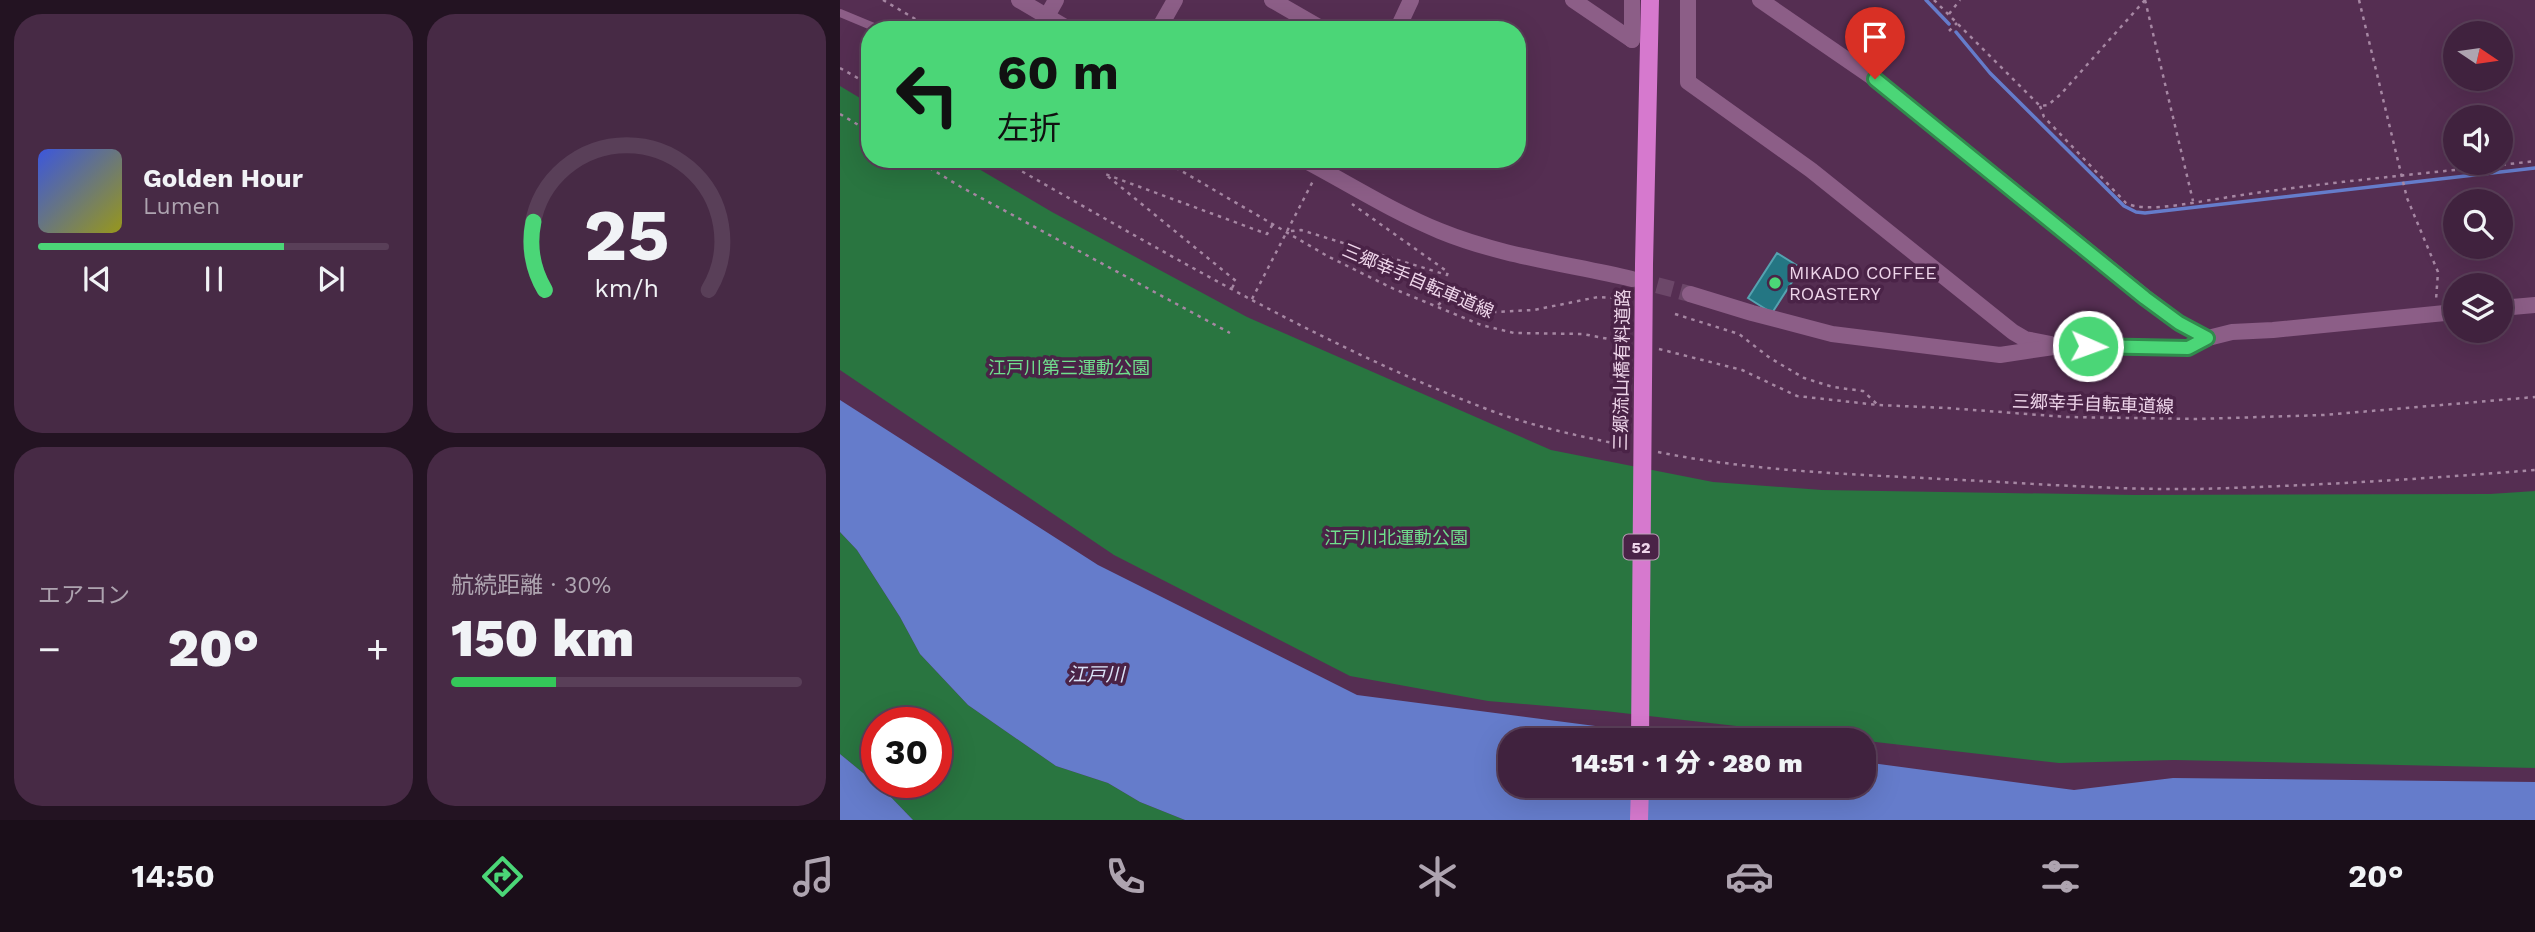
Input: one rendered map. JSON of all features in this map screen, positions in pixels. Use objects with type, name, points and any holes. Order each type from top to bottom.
[{"type":"main road","name":"三郷流山橋有料道路","points":[[1640,728],[1651,352],[1644,264],[1650,7]]},
{"type":"main road","points":[[1639,820],[1640,798]]},
{"type":"street","points":[[1019,0],[1055,21]]},
{"type":"street","points":[[1047,16],[1056,0]]},
{"type":"street","points":[[1163,21],[1175,0]]},
{"type":"street","points":[[1272,0],[1308,21]]},
{"type":"street","points":[[1400,21],[1411,0]]},
{"type":"street","points":[[1573,0],[1632,40],[1632,0]]},
{"type":"street","points":[[1688,0],[1688,82],[1811,170],[2013,332],[2035,341],[2067,345],[2188,348],[2207,338],[2232,332],[2443,313]]},
{"type":"street","points":[[1760,0],[1875,79],[2145,298],[2179,323],[2207,338]]},
{"type":"street","points":[[1317,168],[1369,198],[1441,232],[1502,251],[1632,279]]},
{"type":"street","points":[[1690,294],[1800,326],[1856,337],[2000,355],[2067,345]]},
{"type":"street","points":[[2513,307],[2535,305]]},
{"type":"lane","points":[[840,13],[861,22]]},
{"type":"path","points":[[883,0],[919,21]]},
{"type":"path","points":[[1934,0],[2040,106],[2044,117],[2126,203],[2141,208],[2300,185],[2535,161]]},
{"type":"path","points":[[1949,14],[1960,0]]},
{"type":"path","points":[[2040,106],[2048,105],[2061,94],[2145,0]]},
{"type":"path","points":[[2145,0],[2193,202]]},
{"type":"path","points":[[2359,0],[2405,190],[2438,272],[2435,313]]},
{"type":"path","points":[[1949,31],[1957,23]]},
{"type":"path","points":[[840,68],[861,80]]},
{"type":"path","points":[[840,114],[861,127]]},
{"type":"path","points":[[930,168],[1230,333]]},
{"type":"path","points":[[1016,168],[1232,289],[1404,373],[1486,408],[1568,433],[1631,446]]},
{"type":"path","points":[[1177,168],[1288,231],[1301,230],[1447,275],[1448,271],[1347,200]]},
{"type":"path","points":[[1252,299],[1288,231],[1307,168]]},
{"type":"path","points":[[1232,289],[1236,281],[1105,174],[1268,234],[1273,224]]},
{"type":"path","name":"三郷幸手自転車道線","points":[[1288,231],[1353,269],[1394,289],[1481,324],[1514,333],[1583,334],[1627,343]]},
{"type":"path","points":[[1438,305],[1446,298],[1483,309],[1508,311],[1534,310],[1598,297],[1628,299]]},
{"type":"path","points":[[1675,314],[1739,334],[1770,358],[1804,378],[1833,387],[1863,391],[1878,405]]},
{"type":"path","name":"三郷幸手自転車道線","points":[[1651,352],[1742,370],[1797,396],[1878,405],[2067,418],[2197,419],[2324,415],[2535,397]]},
{"type":"path","points":[[1657,452],[1695,460],[1751,466],[2063,487],[2208,488],[2391,481],[2535,470]]},
{"type":"green space","name":"江戸川北運動公園","points":[[840,86],[861,99],[861,168],[977,168],[1052,212],[1247,317],[1551,450],[1713,482],[1822,490],[2135,495],[2490,494],[2535,491],[2535,768],[2174,760],[2059,763],[1876,742],[1876,728],[1753,728],[1488,701],[1350,676],[1114,555],[840,370]]},
{"type":"green space","points":[[840,532],[857,550],[920,654],[968,705],[1056,766],[1108,783],[1140,802],[1185,820],[913,820],[892,798],[952,798],[952,707],[861,707],[861,771],[840,754]]},
{"type":"water","name":"江戸川","points":[[840,400],[1098,565],[1357,695],[1611,728],[1498,728],[1498,798],[1876,798],[1876,764],[2074,790],[2173,778],[2535,782],[2535,820],[1185,820],[1140,802],[1108,783],[1056,766],[968,705],[920,654],[857,550],[840,532]]},
{"type":"water","points":[[840,754],[861,771],[861,798],[892,798],[913,820],[840,820]]},
{"type":"building","name":"MIKADO COFFEE ROASTERY","points":[[1777,253],[1801,268],[1772,313],[1748,298]]},
{"type":"waterway","points":[[1926,0],[1949,24]]},
{"type":"waterway","points":[[1956,32],[1990,73],[2124,206],[2136,212],[2535,168]]},
{"type":"tunnel","points":[[1634,279],[1690,294]]},
{"type":"place","name":"MIKADO COFFEE ROASTERY","points":[[1775,283]]},
{"type":"route","points":[[1875,79],[2145,298],[2179,323],[2207,338],[2188,348],[2088,346]]},
{"type":"park label","name":"江戸川第三運動公園","points":[[1069,368]]}]
